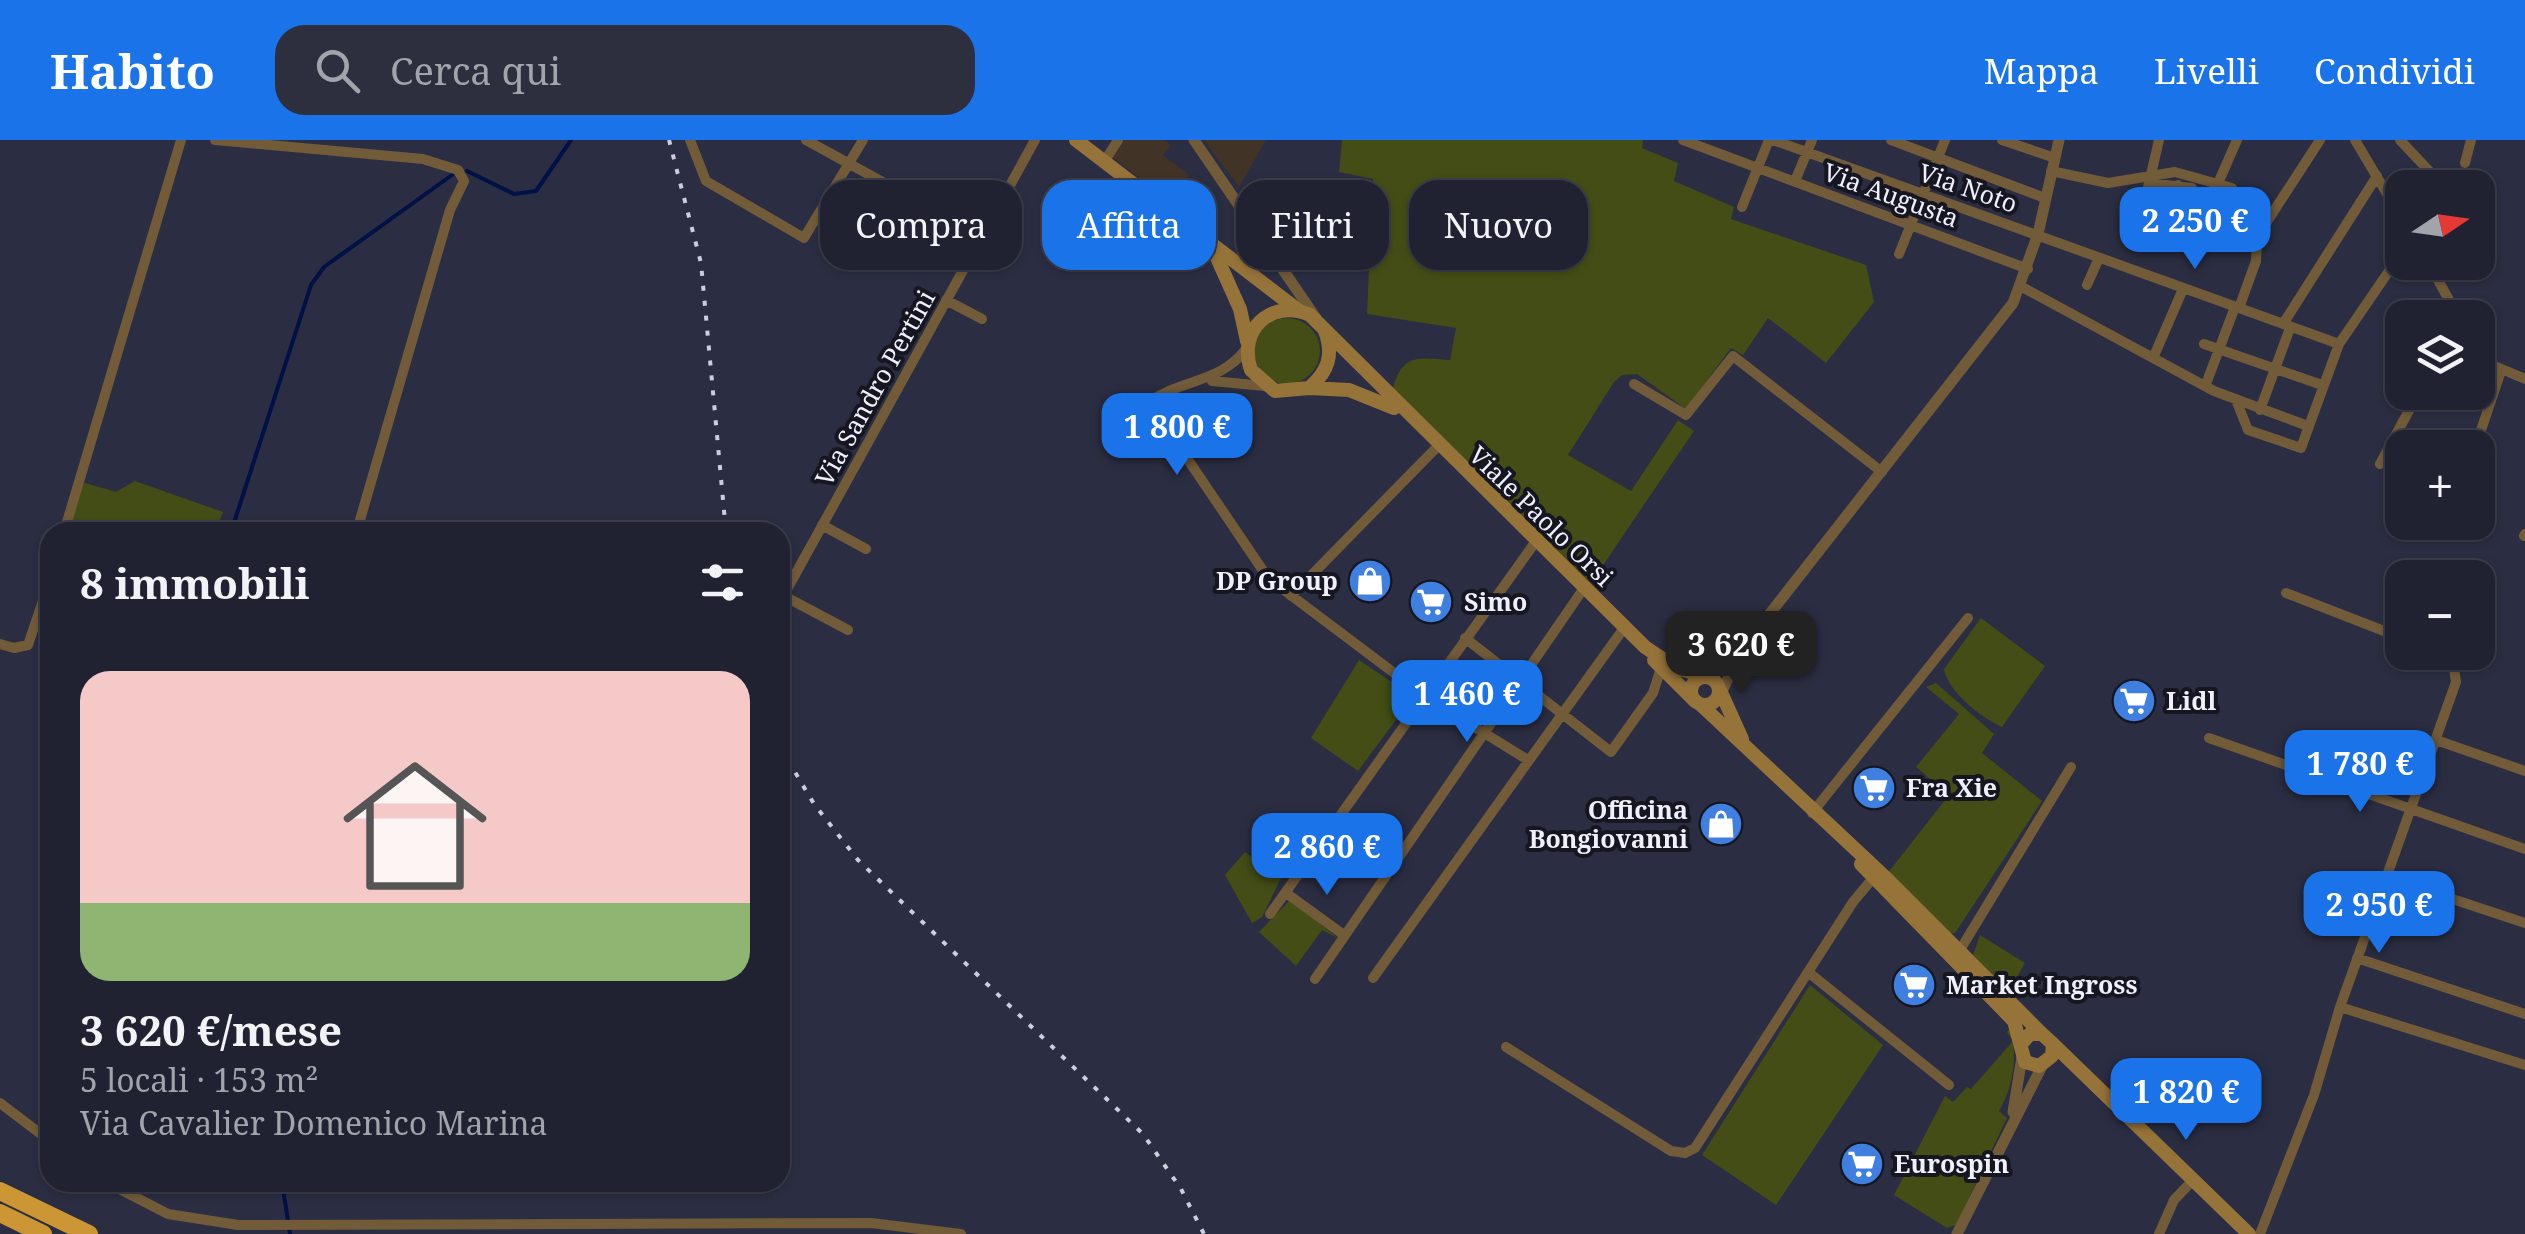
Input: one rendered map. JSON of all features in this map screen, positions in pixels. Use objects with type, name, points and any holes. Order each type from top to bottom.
[{"type":"highway","points":[[0,1190],[89,1234]]},
{"type":"highway","points":[[0,1213],[42,1234]]},
{"type":"main road","points":[[1076,140],[1128,180]]},
{"type":"main road","points":[[1216,247],[1290,307],[1322,327],[1330,344],[1326,369],[1309,388]]},
{"type":"main road","points":[[1216,253],[1226,270],[1250,370],[1265,386],[1287,393],[1309,388],[1372,397],[1407,416]]},
{"type":"main road","points":[[1247,345],[1260,320],[1290,307]]},
{"type":"main road","name":"Viale Paolo Orsi","points":[[1322,327],[1407,416],[1645,647]]},
{"type":"main road","points":[[1645,647],[1676,668],[1702,677],[1721,690],[1728,712],[1754,756]]},
{"type":"main road","points":[[1645,647],[1676,684],[1960,950],[2249,1234]]},
{"type":"main road","points":[[1697,703],[1691,689],[1702,677]]},
{"type":"main road","points":[[1697,703],[1721,690]]},
{"type":"main road","points":[[1876,875],[1909,917],[2017,1024],[2021,1051],[2030,1065],[2066,1068],[2093,1082]]},
{"type":"main road","points":[[2021,1051],[2030,1034],[2048,1039]]},
{"type":"main road","points":[[2044,1065],[2052,1056],[2048,1039]]},
{"type":"street","points":[[67,522],[181,140]]},
{"type":"street","points":[[215,140],[422,160],[458,170],[464,180],[450,210],[360,520]]},
{"type":"street","points":[[690,140],[706,181],[804,238],[846,162],[863,140]]},
{"type":"street","points":[[806,140],[878,180]]},
{"type":"street","name":"Via Sandro Pertini","points":[[790,584],[1034,140]]},
{"type":"street","points":[[1104,162],[1118,140]]},
{"type":"street","points":[[1194,140],[1322,327]]},
{"type":"street","name":"Via Augusta","points":[[1685,140],[2028,269]]},
{"type":"street","points":[[1718,154],[1724,140]]},
{"type":"street","points":[[1742,207],[1771,140]]},
{"type":"street","name":"Via Noto","points":[[1771,140],[1810,146],[1924,194],[2339,344]]},
{"type":"street","points":[[1891,140],[2045,198]]},
{"type":"street","points":[[1899,254],[1945,140]]},
{"type":"street","points":[[2002,140],[2055,158]]},
{"type":"street","points":[[1721,690],[1743,648],[2003,319],[2028,269],[2058,140]]},
{"type":"street","points":[[2137,235],[2159,140]]},
{"type":"street","points":[[2218,181],[2237,140]]},
{"type":"street","points":[[2355,140],[2385,191]]},
{"type":"street","points":[[2400,140],[2428,170]]},
{"type":"street","points":[[2465,162],[2471,140]]},
{"type":"street","points":[[2206,384],[2256,261],[2257,236],[2319,141]]},
{"type":"street","points":[[1796,180],[1810,146]]},
{"type":"street","points":[[2051,172],[2108,183],[2194,174],[2232,188]]},
{"type":"street","points":[[2260,410],[2286,326],[2376,176]]},
{"type":"street","points":[[2150,178],[2192,188]]},
{"type":"street","points":[[2169,221],[2178,185]]},
{"type":"street","points":[[2086,284],[2099,258]]},
{"type":"street","points":[[2236,400],[2248,430],[2301,448],[2339,344],[2385,277]]},
{"type":"street","points":[[1290,307],[1297,286]]},
{"type":"street","points":[[2022,287],[2076,308],[2236,400],[2308,426]]},
{"type":"street","points":[[2154,356],[2184,289]]},
{"type":"street","points":[[946,300],[982,319]]},
{"type":"street","points":[[2204,344],[2322,385]]},
{"type":"street","points":[[1247,345],[1224,372],[1166,390],[1149,402],[1268,578],[1426,696],[1528,760]]},
{"type":"street","points":[[1634,384],[1686,416],[1734,356],[1882,472]]},
{"type":"street","points":[[2495,367],[2525,379]]},
{"type":"street","points":[[2481,430],[2501,370]]},
{"type":"street","points":[[1196,382],[1237,380],[1265,386]]},
{"type":"street","points":[[2380,464],[2410,410]]},
{"type":"street","points":[[1291,596],[1438,446]]},
{"type":"street","points":[[822,525],[866,549]]},
{"type":"street","points":[[1270,914],[1536,542]]},
{"type":"street","points":[[1314,979],[1584,588]]},
{"type":"street","points":[[2286,594],[2385,632]]},
{"type":"street","points":[[790,603],[848,630]]},
{"type":"street","points":[[0,644],[14,648],[28,645],[40,610]]},
{"type":"street","points":[[1812,813],[1968,618]]},
{"type":"street","points":[[1373,978],[1624,628]]},
{"type":"street","points":[[1466,638],[1611,752],[1653,693],[1661,668]]},
{"type":"street","points":[[1702,677],[1743,648]]},
{"type":"street","points":[[2260,1234],[2314,1095],[2340,1007],[2456,682],[2454,670]]},
{"type":"street","points":[[1653,693],[1676,684]]},
{"type":"street","points":[[2209,738],[2408,812],[2525,849]]},
{"type":"street","points":[[2436,740],[2525,771]]},
{"type":"street","points":[[2002,1009],[1962,959],[1960,950],[2071,766]]},
{"type":"street","points":[[1506,1047],[1671,1151],[1685,1153],[1696,1148],[1808,972],[1876,875]]},
{"type":"street","points":[[2386,876],[2525,923]]},
{"type":"street","points":[[1286,893],[1344,935]]},
{"type":"street","points":[[1909,917],[1947,948],[1960,950]]},
{"type":"street","points":[[2357,958],[2525,1014]]},
{"type":"street","points":[[1808,972],[1949,1085]]},
{"type":"street","points":[[2340,1007],[2525,1065]]},
{"type":"street","points":[[2012,1122],[2021,1051]]},
{"type":"street","points":[[1957,1234],[2044,1065]]},
{"type":"street","points":[[0,1103],[40,1133]]},
{"type":"street","points":[[2159,1234],[2174,1200],[2193,1180]]},
{"type":"street","points":[[122,1192],[143,1205],[194,1220],[290,1225],[871,1223],[961,1234]]},
{"type":"shaded area","points":[[1121,140],[1164,140],[1171,145],[1163,155],[1189,175],[1185,180],[1142,180],[1114,158]]},
{"type":"shaded area","points":[[1204,140],[1266,140],[1243,180],[1236,183]]},
{"type":"green space","points":[[1342,140],[1643,140],[1642,148],[1678,163],[1674,181],[1734,207],[1731,219],[1866,265],[1874,302],[1826,363],[1768,318],[1743,355],[1731,348],[1686,409],[1637,374],[1622,375],[1614,382],[1568,455],[1631,491],[1678,420],[1694,431],[1591,583],[1393,388],[1402,369],[1413,360],[1450,360],[1456,328],[1367,314],[1369,270],[1389,270],[1389,180],[1339,172]]},
{"type":"green space","points":[[1287,318],[1311,327],[1320,351],[1311,375],[1287,384],[1263,375],[1254,351],[1263,327]]},
{"type":"green space","points":[[135,481],[223,512],[219,522],[70,522],[82,482],[116,492]]},
{"type":"green space","points":[[1981,618],[2045,666],[2002,727],[1959,695],[1944,669]]},
{"type":"green space","points":[[1359,660],[1408,693],[1410,701],[1358,771],[1311,738]]},
{"type":"green space","points":[[1936,683],[1994,734],[1982,753],[2042,801],[1955,933],[1947,933],[1887,874],[1949,795],[1916,767],[1959,714],[1926,687]]},
{"type":"green space","points":[[1245,852],[1281,878],[1262,917],[1252,923],[1225,875]]},
{"type":"green space","points":[[1290,900],[1338,938],[1322,930],[1296,966],[1259,932]]},
{"type":"green space","points":[[1980,935],[2025,963],[2009,991],[1973,955]]},
{"type":"green space","points":[[1810,985],[1883,1045],[1776,1205],[1702,1155]]},
{"type":"green space","points":[[2012,1026],[2014,1049],[2013,1070],[1999,1111],[2007,1118],[1956,1225],[1947,1228],[1894,1195],[1945,1096],[1953,1102],[1967,1087],[1971,1089],[2013,1041],[2007,1032]]},
{"type":"waterway","points":[[467,171],[514,194],[536,191],[571,140]]},
{"type":"waterway","points":[[234,522],[311,285],[324,267],[452,175]]},
{"type":"waterway","points":[[284,1192],[290,1234]]},
{"type":"railway","points":[[669,140],[701,263],[725,522]]},
{"type":"railway","points":[[790,764],[814,804],[858,860],[1143,1134],[1181,1189],[1204,1234]]},
{"type":"place","name":"DP Group","points":[[1370,581]]},
{"type":"place","name":"Simo","points":[[1431,602]]},
{"type":"place","name":"Lidl","points":[[2134,701]]},
{"type":"place","name":"Fra Xie","points":[[1874,788]]},
{"type":"place","name":"Officina Bongiovanni","points":[[1721,824]]},
{"type":"place","name":"Market Ingross","points":[[1914,985]]},
{"type":"place","name":"Eurospin","points":[[1862,1164]]}]
